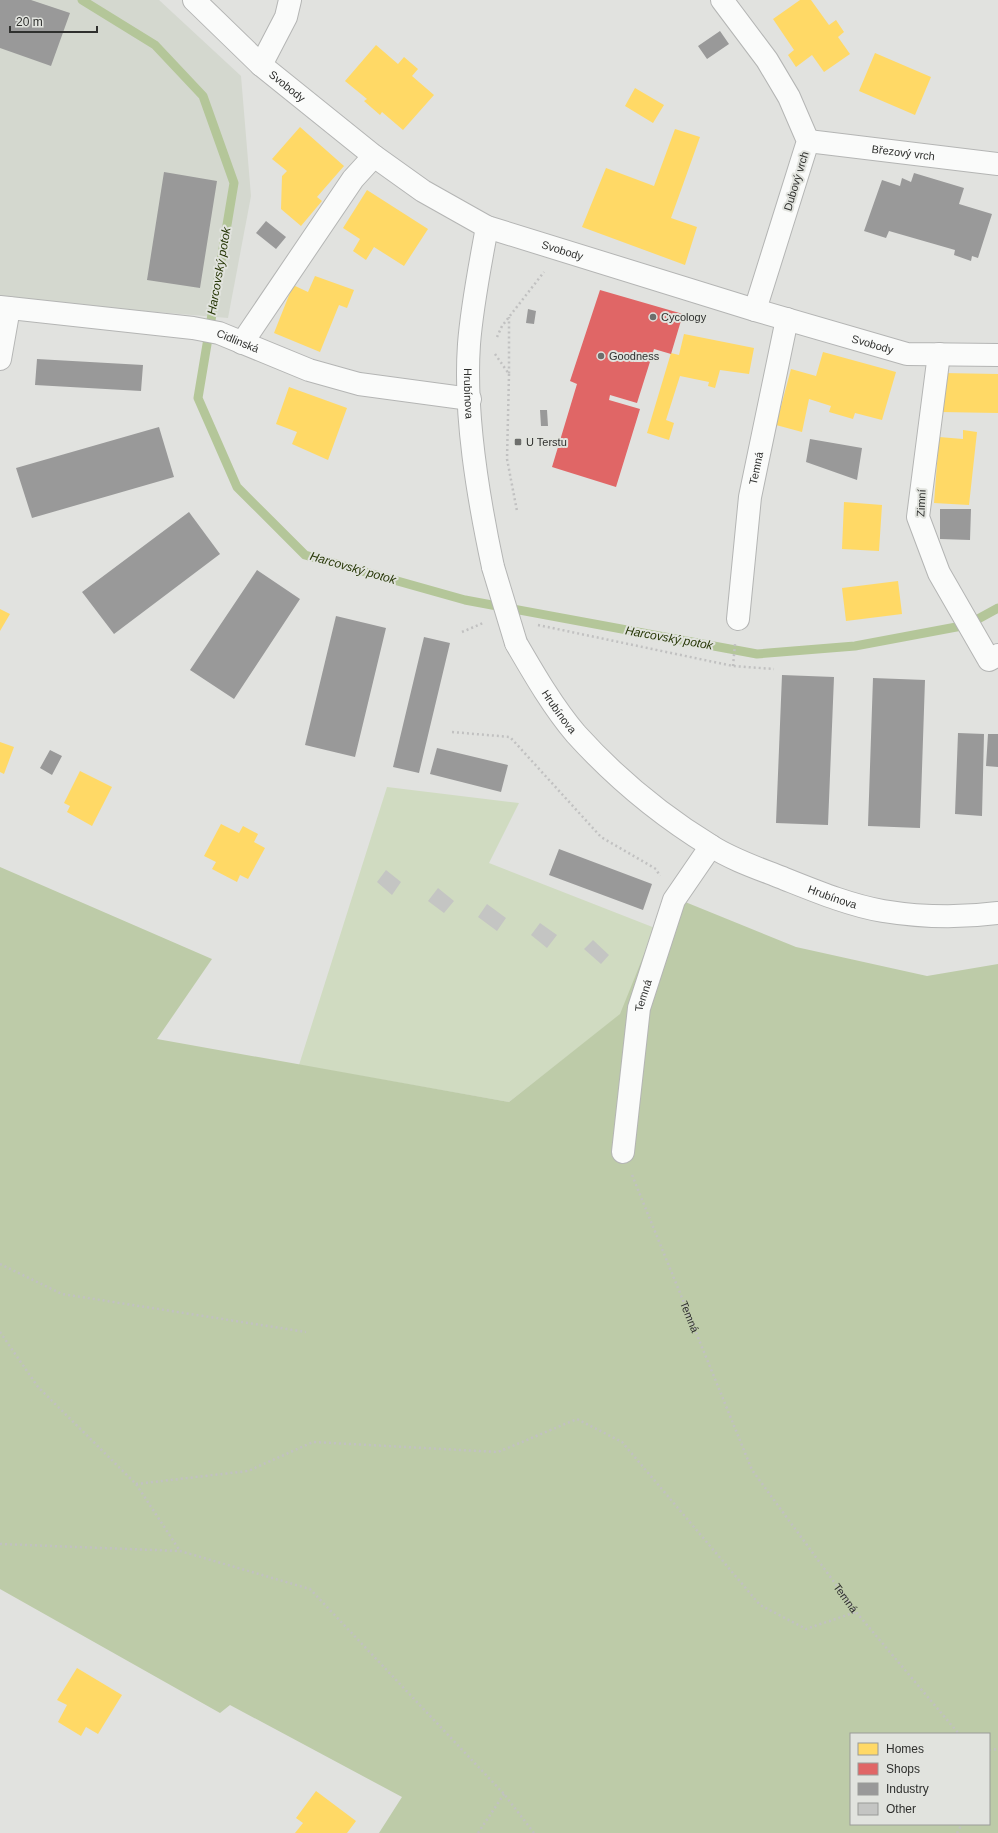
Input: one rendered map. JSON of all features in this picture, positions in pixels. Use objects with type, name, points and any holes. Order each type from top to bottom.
[{"type":"street","name":"Svobody","points":[[194,0],[261,65],[374,156],[423,192],[487,227],[755,310],[907,354],[998,355]]},
{"type":"street","points":[[261,65],[286,17],[290,0]]},
{"type":"street","name":"Dubový vrch","points":[[722,0],[767,60],[789,97],[808,141],[755,310]]},
{"type":"street","name":"Březový vrch","points":[[808,141],[998,164]]},
{"type":"street","points":[[242,343],[353,179],[374,156]]},
{"type":"street","name":"Hrubínova","points":[[487,227],[472,316],[469,346],[472,444],[483,522],[493,567],[516,643],[541,685],[575,732],[602,761],[638,795],[711,846],[765,871],[824,894],[883,911],[945,916],[998,913]]},
{"type":"street","points":[[0,359],[4,307]]},
{"type":"street","name":"Cidlinská","points":[[4,307],[193,328],[219,333],[308,370],[359,384],[470,399]]},
{"type":"street","name":"Temná","points":[[738,619],[750,497],[787,319]]},
{"type":"street","name":"Zimní","points":[[939,354],[918,516],[939,573],[957,606],[989,653]]},
{"type":"street","name":"Temná","points":[[623,1152],[639,1008],[674,900],[711,846]]},
{"type":"path","points":[[491,349],[502,326],[546,270],[559,250]]},
{"type":"path","points":[[510,317],[507,459],[516,511]]},
{"type":"path","points":[[469,346],[491,349],[508,374]]},
{"type":"path","points":[[462,632],[489,620]]},
{"type":"path","points":[[536,625],[733,666],[774,669]]},
{"type":"path","points":[[452,732],[510,737],[602,837],[656,869],[674,900]]},
{"type":"path","name":"Temná","points":[[623,1152],[752,1470],[856,1612],[958,1733]]},
{"type":"path","points":[[0,1264],[62,1294],[306,1332]]},
{"type":"path","points":[[0,1332],[38,1387],[136,1484],[180,1551]]},
{"type":"path","points":[[136,1484],[248,1471],[313,1442],[498,1452],[577,1419],[622,1442],[760,1605],[806,1629],[856,1612]]},
{"type":"path","points":[[0,1544],[180,1551],[310,1589],[504,1794],[534,1833]]},
{"type":"path","points":[[478,1833],[504,1794]]},
{"type":"shaded area","points":[[0,0],[159,0],[241,76],[251,196],[228,318],[0,299]]},
{"type":"green space","points":[[387,787],[519,803],[489,863],[655,928],[621,1014],[509,1102],[299,1065]]},
{"type":"green space","points":[[0,867],[212,959],[157,1039],[509,1102],[620,1014],[668,895],[796,947],[927,976],[998,964],[998,1833],[379,1833],[402,1797],[230,1705],[220,1713],[0,1589]]},
{"type":"building: Homes","points":[[800,0],[811,0],[829,25],[836,20],[844,32],[838,37],[850,54],[824,72],[812,55],[796,67],[788,55],[794,50],[773,19]]},
{"type":"building: Homes","points":[[376,45],[398,64],[404,57],[418,69],[412,76],[434,95],[403,130],[382,112],[380,115],[364,101],[367,99],[345,81]]},
{"type":"building: Homes","points":[[875,53],[931,77],[915,115],[859,91]]},
{"type":"building: Homes","points":[[635,88],[664,105],[653,123],[625,106]]},
{"type":"building: Homes","points":[[300,127],[344,166],[317,197],[322,201],[301,226],[281,209],[282,176],[287,171],[272,159]]},
{"type":"building: Homes","points":[[675,129],[700,137],[671,218],[697,227],[685,265],[582,227],[606,168],[654,186]]},
{"type":"building: Homes","points":[[367,190],[428,229],[404,266],[374,247],[366,260],[353,251],[360,239],[343,228]]},
{"type":"building: Homes","points":[[315,276],[354,290],[347,308],[339,305],[320,352],[274,333],[293,285],[308,292]]},
{"type":"building: Homes","points":[[684,334],[754,348],[749,374],[720,370],[715,388],[708,386],[709,382],[680,376],[666,420],[674,423],[669,440],[647,433],[671,353],[679,355]]},
{"type":"building: Homes","points":[[823,352],[896,372],[882,420],[855,413],[853,419],[829,412],[831,406],[809,399],[802,432],[776,425],[791,369],[816,376]]},
{"type":"building: Homes","points":[[943,373],[998,374],[998,413],[941,412]]},
{"type":"building: Homes","points":[[289,387],[347,408],[328,460],[292,444],[297,432],[276,424]]},
{"type":"building: Homes","points":[[963,430],[977,432],[969,505],[934,503],[939,437],[963,439]]},
{"type":"building: Homes","points":[[844,502],[882,505],[879,551],[842,549]]},
{"type":"building: Homes","points":[[898,581],[902,614],[846,621],[842,588]]},
{"type":"building: Homes","points":[[0,609],[10,614],[0,631]]},
{"type":"building: Homes","points":[[0,742],[14,747],[4,774],[0,772]]},
{"type":"building: Homes","points":[[80,771],[112,787],[92,826],[67,812],[70,806],[64,803]]},
{"type":"building: Homes","points":[[221,824],[239,833],[243,826],[258,834],[254,842],[265,848],[248,879],[240,875],[237,882],[212,869],[216,862],[204,856]]},
{"type":"building: Homes","points":[[77,1668],[122,1695],[98,1734],[86,1727],[81,1736],[58,1722],[67,1705],[57,1700]]},
{"type":"building: Homes","points":[[316,1791],[356,1821],[347,1833],[295,1833],[303,1823],[296,1818]]},
{"type":"building: Shops","points":[[600,290],[683,314],[671,354],[654,349],[637,403],[610,395],[609,400],[640,409],[616,487],[552,467],[577,384],[570,381]]},
{"type":"building: Industry","points":[[0,0],[31,0],[70,13],[51,66],[0,48]]},
{"type":"building: Industry","points":[[720,31],[729,44],[707,59],[698,46]]},
{"type":"building: Industry","points":[[164,172],[217,181],[200,288],[147,280]]},
{"type":"building: Industry","points":[[914,173],[964,188],[959,204],[992,214],[978,258],[972,256],[971,261],[954,255],[955,250],[889,231],[886,238],[864,231],[882,180],[900,186],[902,178],[911,182]]},
{"type":"building: Industry","points":[[266,221],[286,237],[276,249],[256,233]]},
{"type":"building: Industry","points":[[528,309],[536,311],[534,324],[526,323]]},
{"type":"building: Industry","points":[[37,359],[143,365],[141,391],[35,385]]},
{"type":"building: Industry","points":[[540,410],[547,410],[548,426],[541,426]]},
{"type":"building: Industry","points":[[159,427],[174,477],[32,518],[16,468]]},
{"type":"building: Industry","points":[[810,439],[862,448],[857,480],[806,462]]},
{"type":"building: Industry","points":[[940,509],[971,509],[970,540],[940,539]]},
{"type":"building: Industry","points":[[189,512],[220,554],[114,634],[82,592]]},
{"type":"building: Industry","points":[[257,570],[300,599],[234,699],[190,670]]},
{"type":"building: Industry","points":[[336,616],[386,628],[355,757],[305,745]]},
{"type":"building: Industry","points":[[424,637],[450,643],[419,773],[393,767]]},
{"type":"building: Industry","points":[[782,675],[834,677],[828,825],[776,823]]},
{"type":"building: Industry","points":[[873,678],[925,680],[920,828],[868,826]]},
{"type":"building: Industry","points":[[958,733],[984,734],[982,816],[955,814]]},
{"type":"building: Industry","points":[[988,734],[998,734],[998,767],[986,766]]},
{"type":"building: Industry","points":[[437,748],[508,765],[501,792],[430,774]]},
{"type":"building: Industry","points":[[50,750],[62,756],[52,775],[40,768]]},
{"type":"building: Industry","points":[[559,849],[652,884],[643,910],[549,875]]},
{"type":"building: Other","points":[[386,870],[401,882],[392,895],[377,882]]},
{"type":"building: Other","points":[[438,888],[454,901],[444,913],[428,901]]},
{"type":"building: Other","points":[[487,904],[506,918],[497,931],[478,917]]},
{"type":"building: Other","points":[[540,923],[557,935],[547,948],[531,935]]},
{"type":"building: Other","points":[[593,940],[609,955],[601,964],[584,949]]},
{"type":"waterway","name":"Harcovský potok","points":[[82,0],[155,45],[203,96],[234,183],[198,398],[237,487],[305,555],[465,600],[757,654],[855,646],[967,625],[998,608]]},
{"type":"place","name":"Cycology","points":[[653,317]]},
{"type":"place","name":"Goodness","points":[[601,356]]},
{"type":"place","name":"U Terstu","points":[[518,442]]}]
